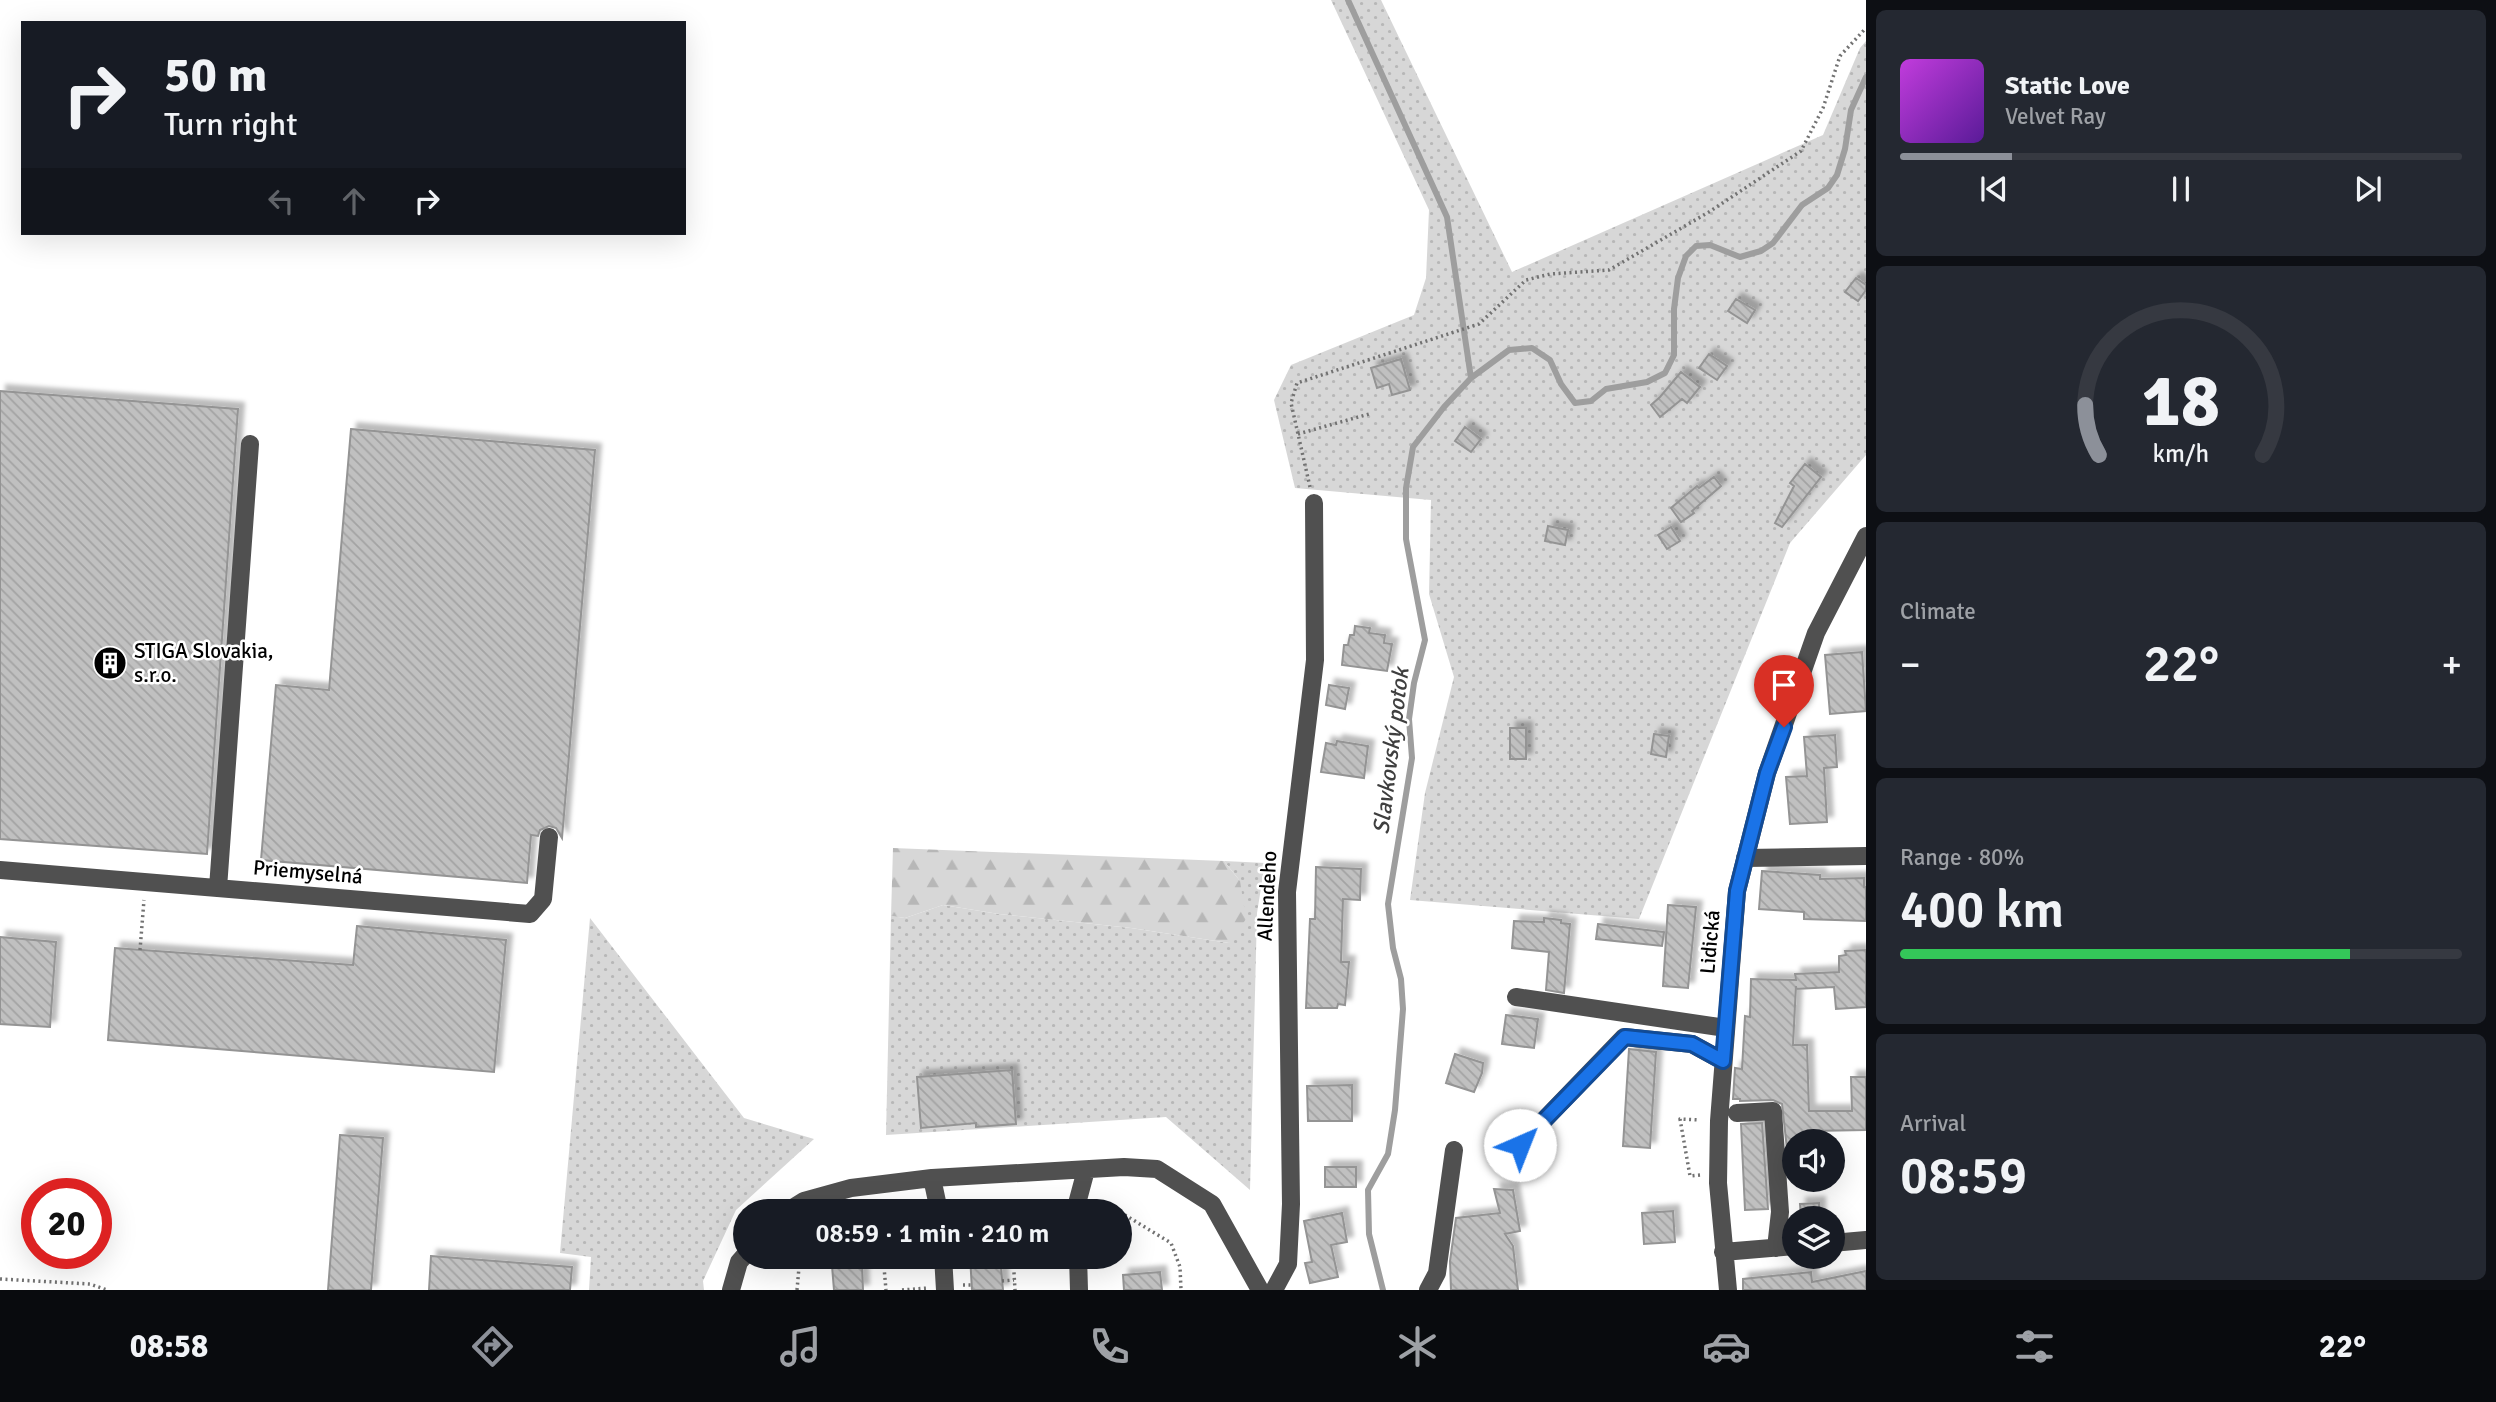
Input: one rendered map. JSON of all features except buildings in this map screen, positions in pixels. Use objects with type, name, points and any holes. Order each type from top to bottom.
[{"type":"street","points":[[218,888],[250,444]]},
{"type":"street","name":"Allendeho","points":[[1274,1290],[1288,1265],[1291,1204],[1287,892],[1315,660],[1314,503]]},
{"type":"street","name":"Lidická","points":[[1728,1290],[1718,1183],[1718,1121],[1737,891],[1767,773],[1816,633],[1866,536]]},
{"type":"street","name":"Priemyselná","points":[[0,870],[530,914],[544,899],[550,837]]},
{"type":"street","points":[[1745,858],[1866,856]]},
{"type":"street","points":[[1516,997],[1726,1028]]},
{"type":"street","points":[[1520,1145],[1625,1037],[1692,1044],[1723,1061]]},
{"type":"street","points":[[1737,1114],[1773,1111],[1782,1226]]},
{"type":"street","points":[[1429,1290],[1437,1273],[1454,1150]]},
{"type":"street","points":[[811,1199],[851,1188],[932,1178],[1124,1167],[1157,1169],[1212,1205],[1260,1290]]},
{"type":"street","points":[[1078,1199],[1086,1170]]},
{"type":"street","points":[[932,1178],[936,1199]]},
{"type":"street","points":[[1845,1242],[1866,1240]]},
{"type":"street","points":[[1723,1252],[1782,1247]]},
{"type":"street","points":[[731,1290],[737,1269]]},
{"type":"street","points":[[938,1289],[941,1269]]},
{"type":"street","points":[[1079,1269],[1080,1290]]},
{"type":"path","points":[[1314,503],[1291,403],[1297,383],[1479,324],[1526,280],[1550,274],[1609,270],[1709,212],[1801,151],[1823,108],[1840,56],[1866,28]]},
{"type":"path","points":[[1298,434],[1369,414]]},
{"type":"path","points":[[139,950],[145,895]]},
{"type":"path","points":[[1132,1219],[1171,1243],[1180,1267],[1181,1290]]},
{"type":"path","points":[[797,1290],[799,1269]]},
{"type":"path","points":[[884,1269],[886,1290]]},
{"type":"path","points":[[1014,1269],[1015,1290]]},
{"type":"path","points":[[0,1279],[90,1284],[107,1290]]},
{"type":"path","points":[[1002,1280],[1014,1280]]},
{"type":"path","points":[[902,1290],[938,1289]]},
{"type":"green space","points":[[1331,0],[1381,0],[1512,272],[1823,135],[1860,48],[1866,41],[1866,455],[1790,543],[1639,919],[1410,900],[1425,793],[1454,677],[1429,594],[1431,500],[1295,488],[1274,400],[1291,365],[1414,315],[1426,278],[1429,210]]},
{"type":"green space","points":[[893,848],[1224,861],[1240,881],[1246,919],[1229,943],[943,905],[905,918],[891,916]]},
{"type":"green space","points":[[1224,861],[1265,863],[1257,913],[1250,1190],[1166,1117],[886,1135],[891,916],[905,918],[943,905],[1229,943],[1240,881]]},
{"type":"green space","points":[[590,918],[744,1118],[814,1139],[748,1199],[733,1199],[733,1216],[703,1281],[704,1290],[589,1290],[591,1257],[560,1253]]},
{"type":"waterway","points":[[1348,0],[1447,217],[1471,378]]},
{"type":"waterway","name":"Slavkovský potok","points":[[1383,1290],[1369,1234],[1368,1190],[1388,1154],[1395,1110],[1403,1009],[1401,979],[1393,948],[1388,904],[1412,758],[1409,719],[1414,683],[1425,640],[1406,539],[1406,488],[1413,447],[1471,378],[1509,350],[1532,348],[1550,360],[1561,384],[1575,403],[1591,401],[1606,389],[1647,382],[1665,373],[1674,355],[1674,309],[1678,278],[1686,256],[1696,246],[1710,245],[1740,257],[1761,251],[1773,243],[1802,205],[1828,188],[1837,175],[1845,149],[1851,110],[1866,77]]},
{"type":"place","name":"STIGA Slovakia, s.r.o.","points":[[110,663]]},
{"type":"route","points":[[1520,1145],[1625,1037],[1692,1044],[1723,1061],[1737,891],[1767,773],[1784,727]]}]
